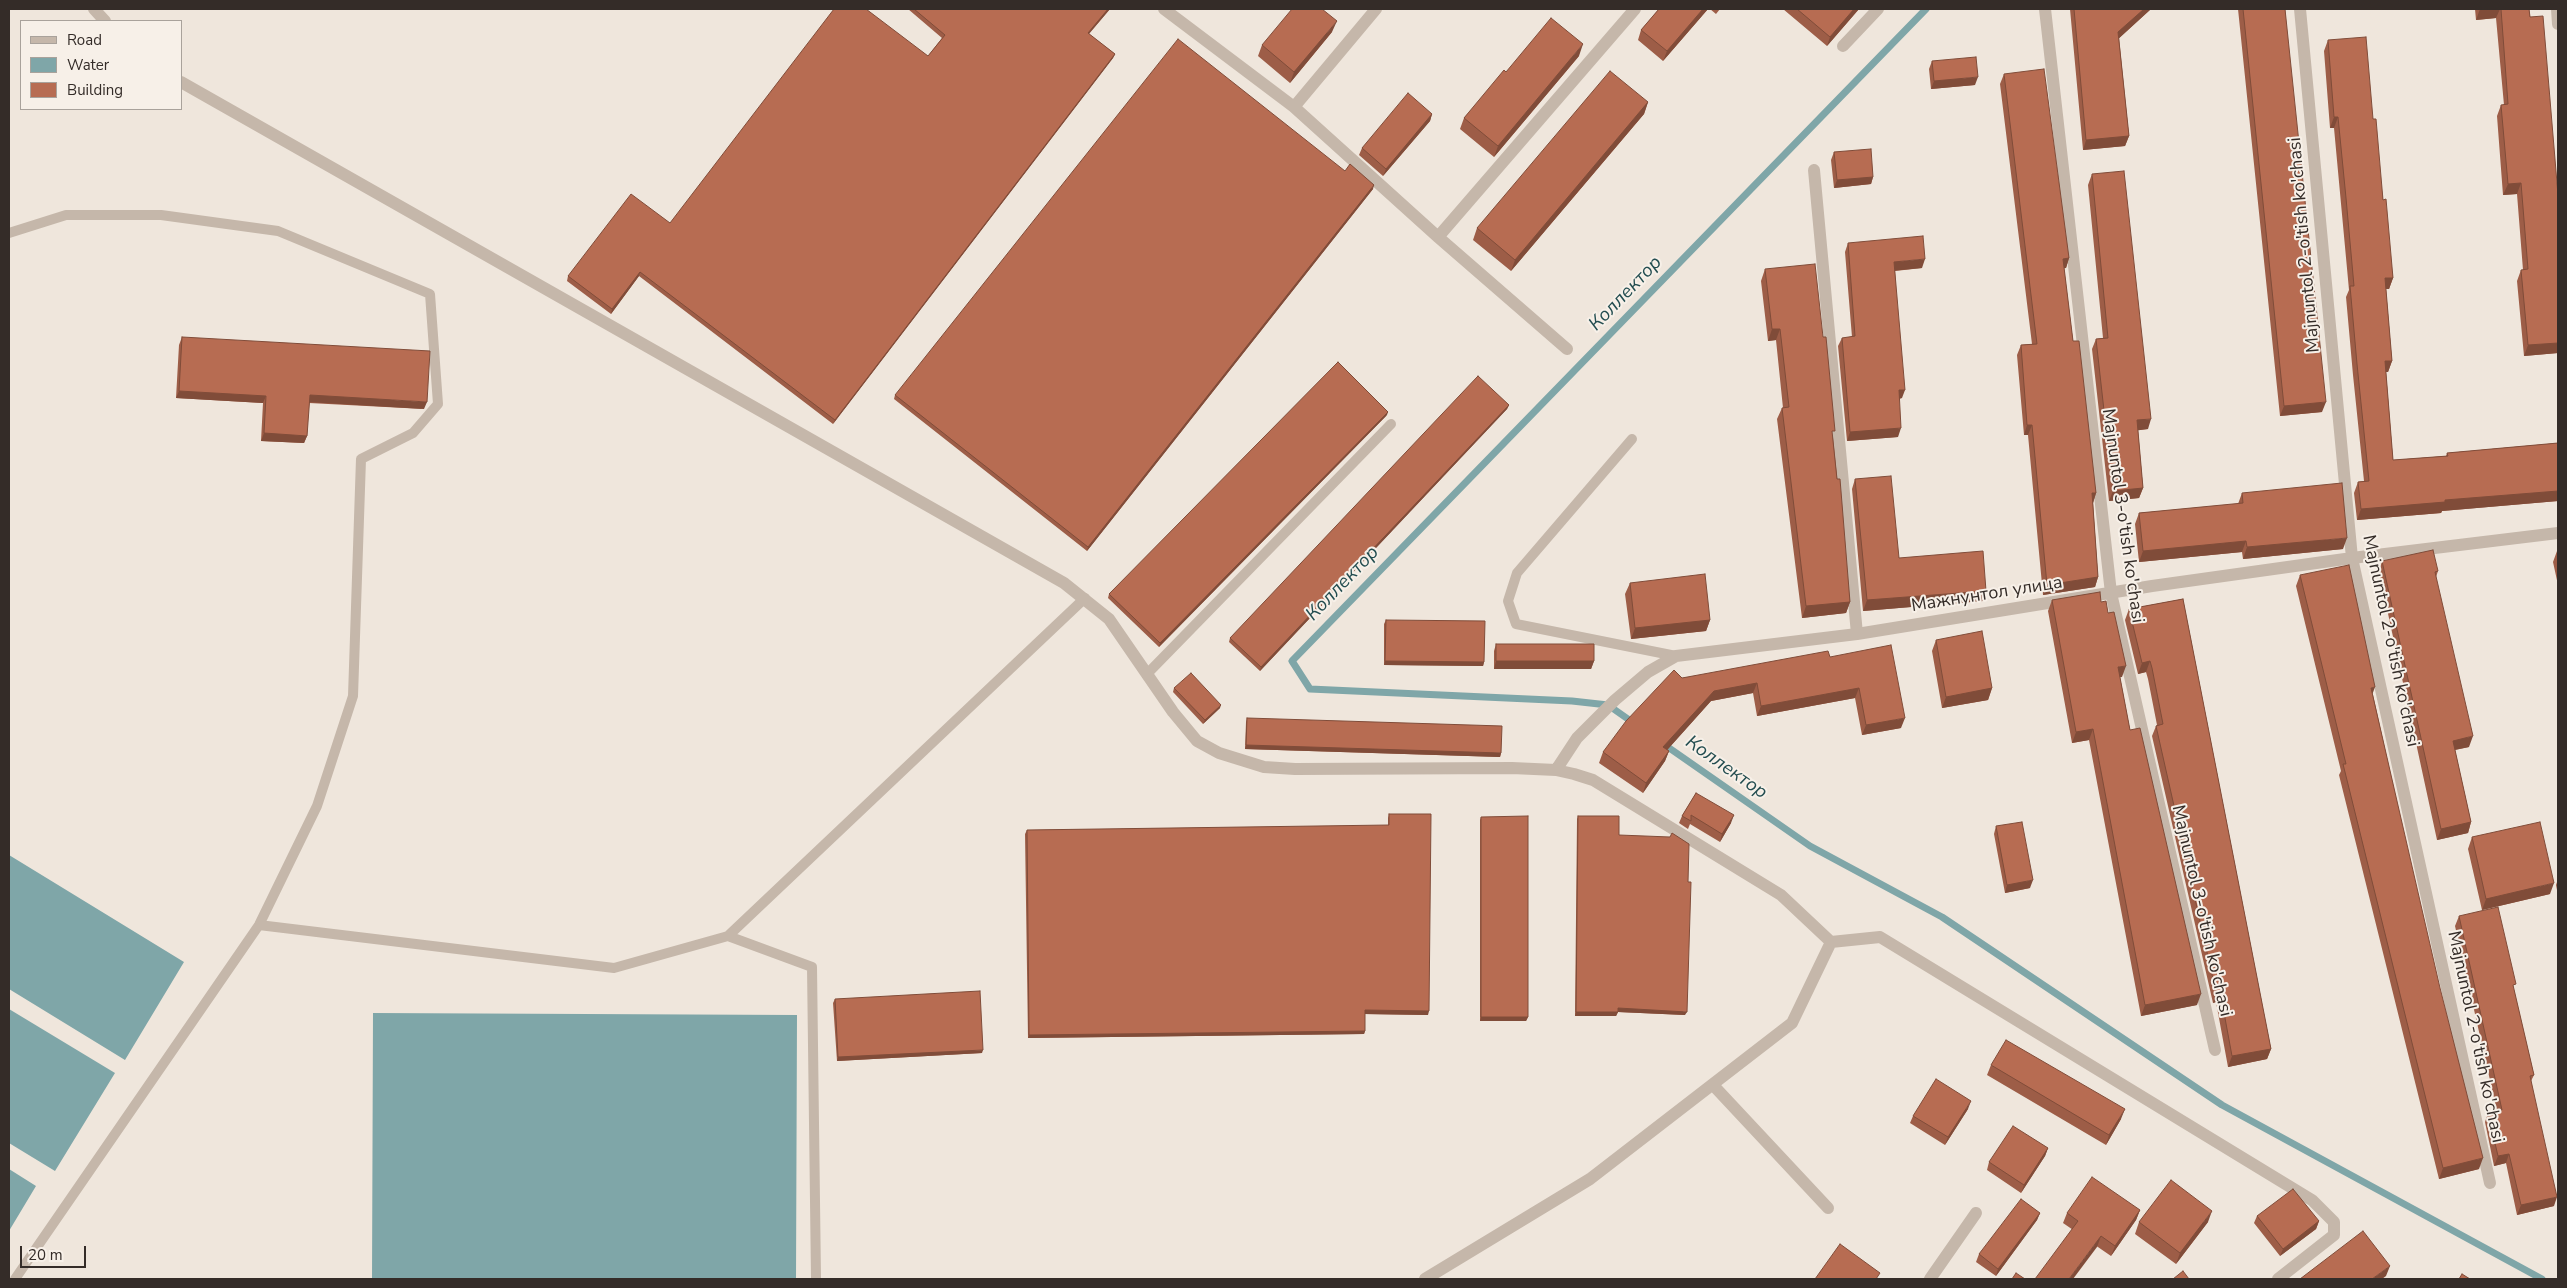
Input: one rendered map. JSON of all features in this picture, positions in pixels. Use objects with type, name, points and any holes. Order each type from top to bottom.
[{"type":"street","points":[[94,9],[104,20]]},
{"type":"street","points":[[1164,9],[1294,107],[1438,237],[1567,349]]},
{"type":"street","points":[[1294,107],[1376,9]]},
{"type":"street","points":[[1438,237],[1635,9]]},
{"type":"street","points":[[1843,46],[1878,9]]},
{"type":"street","name":"Majnuntol 3-o'tish ko'chasi","points":[[2045,9],[2111,593],[2215,1050]]},
{"type":"street","name":"Majnuntol 2-o'tish ko'chasi","points":[[2300,9],[2352,558],[2490,1183]]},
{"type":"street","points":[[2557,9],[2558,24]]},
{"type":"street","points":[[182,83],[1064,584],[1085,598],[1109,619],[1197,741],[1219,753],[1264,767],[1295,769],[1512,768],[1556,770],[1593,780],[1781,895],[1831,942],[1880,937],[2312,1200],[2334,1222],[2334,1235],[2278,1279]]},
{"type":"street","points":[[1814,170],[1857,634]]},
{"type":"street","name":"Мажнунтол улица","points":[[1556,770],[1577,738],[1615,700],[1648,672],[1676,656],[1857,634],[2111,593],[2352,558],[2558,533]]},
{"type":"street","points":[[1424,1279],[1590,1179],[1792,1023],[1831,942]]},
{"type":"street","points":[[1713,1084],[1828,1208]]},
{"type":"street","points":[[1930,1279],[1976,1213]]},
{"type":"lane","points":[[9,232],[66,215],[162,215],[278,231],[430,294],[438,404],[413,433],[361,458],[353,696],[316,806],[259,925],[16,1279]]},
{"type":"lane","points":[[1147,674],[1391,424]]},
{"type":"lane","points":[[1632,439],[1516,573],[1508,601],[1516,624],[1676,656]]},
{"type":"lane","points":[[259,925],[614,968],[728,936],[1085,598]]},
{"type":"lane","points":[[728,936],[812,967],[816,1279]]},
{"type":"water","points":[[9,855],[184,962],[125,1060],[9,989]]},
{"type":"water","points":[[9,1009],[115,1073],[55,1171],[9,1143]]},
{"type":"water","points":[[373,1013],[797,1015],[796,1279],[372,1279]]},
{"type":"water","points":[[9,1169],[36,1186],[9,1231]]},
{"type":"building","points":[[834,9],[866,9],[928,56],[945,35],[914,9],[1108,9],[1088,33],[1115,54],[835,420],[640,272],[612,309],[568,276],[631,194],[670,223]]},
{"type":"building","points":[[1292,9],[1322,9],[1337,21],[1294,72],[1262,45]]},
{"type":"building","points":[[1659,9],[1703,9],[1667,51],[1641,30]]},
{"type":"building","points":[[1797,9],[1854,9],[1830,37]]},
{"type":"building","points":[[2074,9],[2144,9],[2118,32],[2129,136],[2086,140]]},
{"type":"building","points":[[2243,9],[2285,9],[2326,402],[2284,406]]},
{"type":"building","points":[[2501,9],[2529,9],[2530,17],[2543,16],[2558,195],[2558,343],[2528,345],[2521,270],[2528,269],[2521,183],[2508,184],[2501,105],[2508,104]]},
{"type":"building","points":[[1551,18],[1583,44],[1498,146],[1464,118]]},
{"type":"building","points":[[2366,37],[2373,119],[2376,119],[2383,200],[2386,199],[2393,278],[2385,278],[2392,361],[2385,361],[2393,460],[2448,456],[2447,453],[2558,443],[2558,491],[2361,509],[2358,482],[2369,481],[2350,286],[2354,286],[2346,198],[2338,117],[2334,117],[2328,40]]},
{"type":"building","points":[[1178,39],[1345,171],[1350,164],[1374,185],[1088,547],[895,395]]},
{"type":"building","points":[[1976,57],[1978,77],[1934,81],[1932,61]]},
{"type":"building","points":[[2044,69],[2069,258],[2063,259],[2073,341],[2079,341],[2096,493],[2092,493],[2098,577],[2047,585],[2032,425],[2027,425],[2021,345],[2037,344],[2004,74]]},
{"type":"building","points":[[1610,71],[1648,102],[1515,260],[1477,228]]},
{"type":"building","points":[[1408,93],[1432,114],[1386,169],[1362,148]]},
{"type":"building","points":[[1871,149],[1873,177],[1837,180],[1834,152]]},
{"type":"building","points":[[2124,171],[2151,419],[2137,420],[2143,488],[2113,491],[2096,339],[2108,338],[2092,174]]},
{"type":"building","points":[[1923,236],[1925,259],[1894,262],[1905,390],[1899,390],[1901,428],[1850,432],[1842,338],[1855,336],[1848,243]]},
{"type":"building","points":[[1815,264],[1823,337],[1826,337],[1835,431],[1832,431],[1837,479],[1840,479],[1850,602],[1806,606],[1782,408],[1789,407],[1780,329],[1772,329],[1765,269]]},
{"type":"building","points":[[182,337],[430,351],[427,402],[310,395],[307,436],[264,433],[266,396],[179,391]]},
{"type":"building","points":[[1338,362],[1388,412],[1160,643],[1109,594]]},
{"type":"building","points":[[1478,376],[1509,405],[1261,667],[1230,638]]},
{"type":"building","points":[[1891,476],[1899,558],[1983,551],[1986,591],[1867,600],[1855,479]]},
{"type":"building","points":[[2342,483],[2347,538],[2247,547],[2246,541],[2143,551],[2139,513],[2243,503],[2242,493]]},
{"type":"building","points":[[2433,550],[2438,571],[2435,572],[2473,736],[2453,741],[2471,822],[2441,829],[2382,561]]},
{"type":"building","points":[[2349,565],[2375,687],[2371,688],[2440,988],[2483,1158],[2443,1168],[2343,764],[2346,764],[2300,575]]},
{"type":"building","points":[[1705,574],[1710,620],[1635,628],[1630,583]]},
{"type":"building","points":[[2100,592],[2101,602],[2106,601],[2108,613],[2114,612],[2126,666],[2118,667],[2130,730],[2140,728],[2201,994],[2145,1005],[2093,729],[2076,732],[2052,600]]},
{"type":"building","points":[[2183,599],[2271,1049],[2232,1056],[2220,991],[2216,992],[2156,726],[2163,724],[2152,668],[2150,661],[2142,663],[2129,609]]},
{"type":"building","points":[[1386,620],[1485,621],[1484,662],[1385,661]]},
{"type":"building","points":[[1982,631],[1992,688],[1946,697],[1936,640]]},
{"type":"building","points":[[1496,644],[1594,644],[1594,661],[1496,661]]},
{"type":"building","points":[[1891,645],[1905,718],[1866,725],[1859,688],[1761,706],[1757,683],[1714,691],[1663,747],[1669,751],[1646,783],[1603,752],[1626,721],[1674,670],[1682,678],[1828,651],[1830,657]]},
{"type":"building","points":[[1191,673],[1221,705],[1205,720],[1174,688]]},
{"type":"building","points":[[1247,718],[1502,726],[1501,753],[1246,745]]},
{"type":"building","points":[[1696,793],[1734,815],[1722,834],[1691,815],[1691,821],[1682,816]]},
{"type":"building","points":[[1389,814],[1431,814],[1429,1011],[1365,1010],[1365,1031],[1029,1035],[1027,830],[1389,825]]},
{"type":"building","points":[[1528,816],[1528,1017],[1481,1017],[1481,817]]},
{"type":"building","points":[[1578,816],[1619,816],[1619,835],[1670,837],[1672,833],[1689,844],[1688,882],[1691,882],[1687,1012],[1618,1008],[1618,1012],[1576,1012]]},
{"type":"building","points":[[2022,822],[2033,880],[2007,885],[1996,826]]},
{"type":"building","points":[[2540,822],[2554,883],[2486,899],[2472,837]]},
{"type":"building","points":[[2498,907],[2516,984],[2513,985],[2534,1075],[2530,1076],[2557,1197],[2521,1205],[2509,1154],[2498,1156],[2488,1113],[2502,1110],[2459,916]]},
{"type":"building","points":[[980,991],[983,1050],[838,1057],[835,999]]},
{"type":"building","points":[[2006,1040],[2125,1109],[2109,1135],[1991,1065]]},
{"type":"building","points":[[1936,1079],[1971,1101],[1948,1137],[1913,1116]]},
{"type":"building","points":[[2013,1126],[2048,1148],[2024,1185],[1989,1162]]},
{"type":"building","points":[[2092,1177],[2140,1210],[2115,1246],[2101,1236],[2069,1279],[2035,1279],[2078,1221],[2067,1213]]},
{"type":"building","points":[[2171,1180],[2212,1211],[2180,1253],[2139,1222]]},
{"type":"building","points":[[2293,1189],[2319,1221],[2283,1249],[2257,1216]]},
{"type":"building","points":[[2021,1199],[2040,1213],[1998,1269],[1979,1254]]},
{"type":"building","points":[[2363,1231],[2390,1266],[2372,1279],[2300,1279]]},
{"type":"building","points":[[1840,1244],[1880,1273],[1876,1279],[1815,1279]]},
{"type":"building","points":[[2183,1271],[2189,1279],[2173,1279]]},
{"type":"building","points":[[2016,1273],[2025,1279],[2012,1279]]},
{"type":"building","points":[[2462,1274],[2470,1279],[2459,1279]]},
{"type":"waterway","name":"Коллектор","points":[[1635,724],[1608,705],[1572,701],[1310,689],[1292,661],[1926,9]]},
{"type":"waterway","points":[[1662,743],[1810,846],[1942,917],[2222,1105],[2542,1279]]}]
